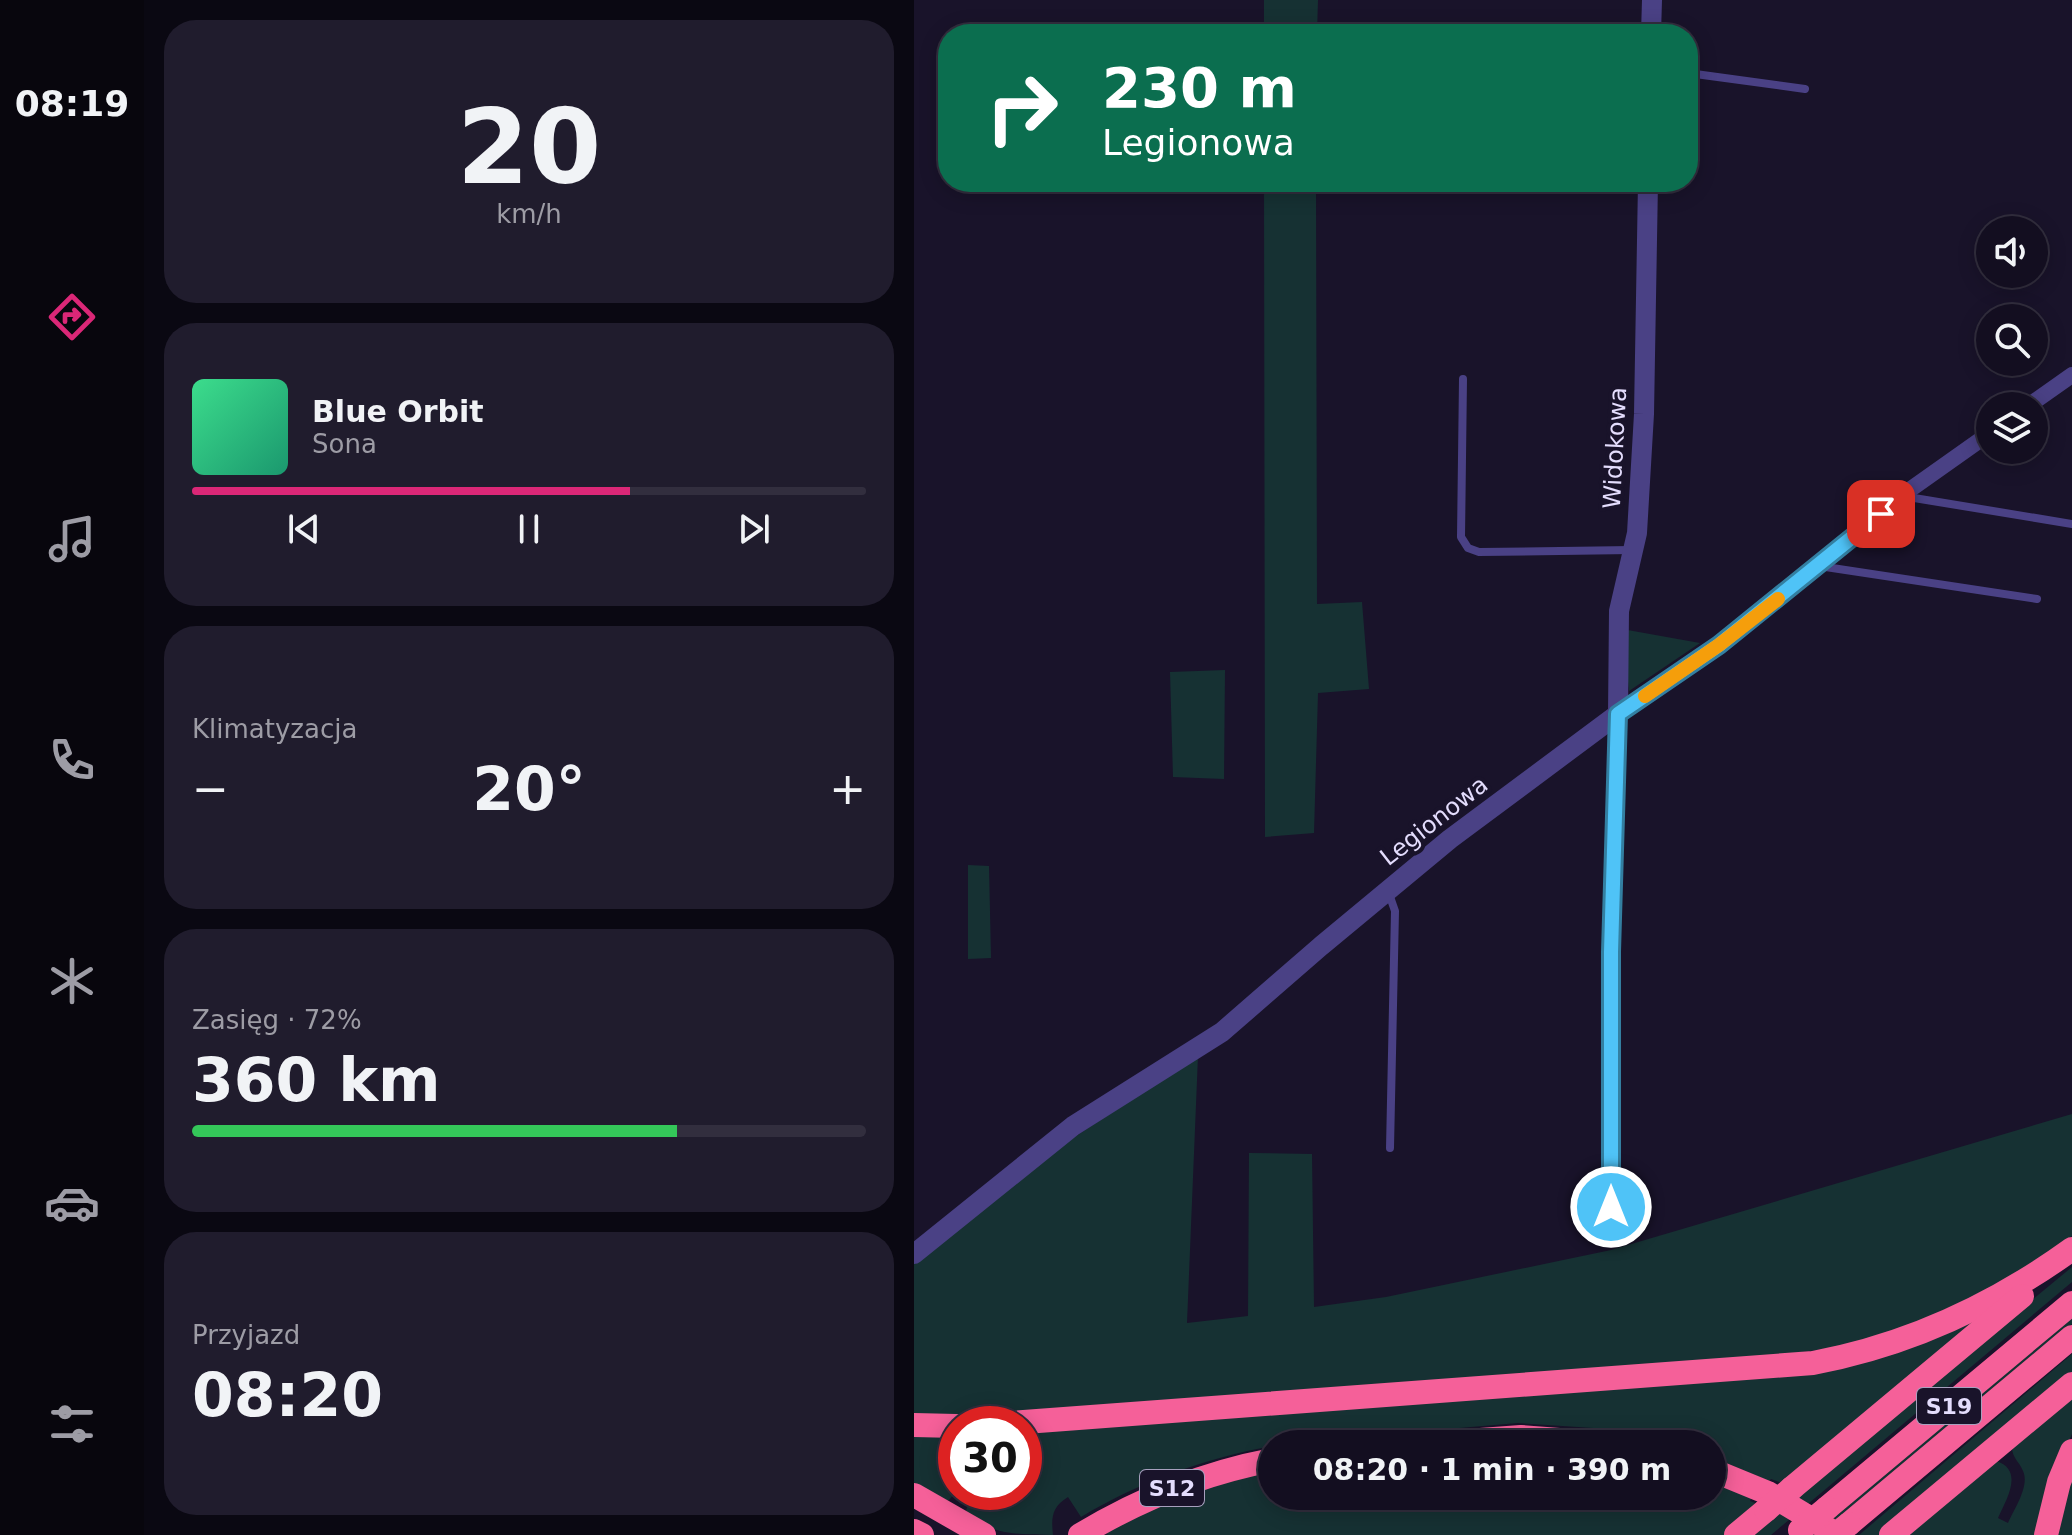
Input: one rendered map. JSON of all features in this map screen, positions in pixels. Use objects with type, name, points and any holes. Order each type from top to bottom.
[{"type":"highway","points":[[1042,1421],[1813,1363],[1886,1346],[1939,1327],[2012,1290],[2072,1251]]},
{"type":"highway","points":[[1736,1535],[2072,1251]]},
{"type":"highway","name":"S19","points":[[1798,1533],[2072,1303]]},
{"type":"highway","name":"S19","points":[[1840,1531],[2072,1337]]},
{"type":"highway","points":[[1891,1535],[2072,1384]]},
{"type":"highway","points":[[914,1425],[938,1426]]},
{"type":"highway","points":[[2046,1535],[2059,1482],[2072,1451]]},
{"type":"highway","name":"S12","points":[[1080,1535],[1116,1513],[1167,1490],[1225,1470],[1258,1463]]},
{"type":"highway","points":[[1726,1476],[1768,1493],[1840,1531]]},
{"type":"highway","points":[[914,1495],[984,1535]]},
{"type":"highway","points":[[914,1531],[922,1535]]},
{"type":"street","points":[[1651,24],[1652,0]]},
{"type":"street","name":"Widokowa","points":[[1618,714],[1619,611],[1637,533],[1644,414],[1648,192]]},
{"type":"street","points":[[2048,392],[2072,375]]},
{"type":"street","name":"Legionowa","points":[[914,1254],[1073,1126],[1222,1032],[1450,839],[1618,714],[1719,645],[1901,496],[1976,443]]},
{"type":"street","points":[[1611,1207],[1611,952],[1618,714]]},
{"type":"lane","points":[[1698,74],[1805,89]]},
{"type":"lane","points":[[1463,379],[1461,537],[1468,548],[1479,552],[1633,550]]},
{"type":"lane","points":[[1901,496],[2072,524]]},
{"type":"lane","points":[[1819,566],[2037,599]]},
{"type":"lane","points":[[1388,891],[1395,911],[1390,1148]]},
{"type":"green space","points":[[1264,0],[1318,0],[1317,24],[1264,24]]},
{"type":"green space","points":[[1264,192],[1316,192],[1317,604],[1362,602],[1369,689],[1318,693],[1314,833],[1265,837]]},
{"type":"green space","points":[[1622,629],[1700,643],[1629,691]]},
{"type":"green space","points":[[1225,670],[1224,779],[1173,777],[1170,672]]},
{"type":"green space","points":[[968,865],[989,866],[991,958],[968,959]]},
{"type":"green space","points":[[1198,1056],[1187,1323],[1248,1316],[1249,1153],[1312,1154],[1314,1307],[1386,1297],[1611,1250],[2072,1114],[2072,1236],[2006,1279],[1937,1315],[1869,1340],[1829,1348],[1729,1360],[1042,1411],[1042,1406],[938,1406],[938,1415],[914,1416],[914,1263],[1038,1161]]},
{"type":"green space","points":[[2072,1267],[2072,1282],[1771,1535],[1746,1535]]},
{"type":"green space","points":[[1994,1311],[1785,1484],[1769,1481],[1726,1463],[1726,1430],[1603,1430],[1518,1423],[1436,1430],[1258,1430],[1258,1449],[1174,1473],[1126,1493],[1081,1517],[1068,1497],[1054,1513],[1053,1535],[1017,1534],[994,1529],[983,1525],[966,1511],[1042,1510],[1042,1427],[1761,1375]]},
{"type":"green space","points":[[2072,1312],[2072,1324],[1821,1535],[1808,1535]]},
{"type":"green space","points":[[2072,1354],[2072,1375],[1883,1535],[1859,1535]]},
{"type":"green space","points":[[2072,1396],[2072,1434],[2055,1476],[2039,1535],[1907,1535],[1996,1461],[2010,1471],[2009,1494],[1998,1518],[2008,1523],[2025,1477],[2012,1447]]},
{"type":"green space","points":[[914,1431],[938,1431],[938,1496],[914,1485]]},
{"type":"green space","points":[[2072,1473],[2072,1535],[2054,1535]]},
{"type":"green space","points":[[1258,1474],[1258,1510],[1726,1510],[1726,1486],[1752,1497],[1750,1501],[1760,1505],[1724,1535],[1108,1535],[1104,1531],[1184,1493]]},
{"type":"slow traffic","points":[[1645,696],[1778,599]]},
{"type":"route","points":[[1611,1207],[1611,952],[1618,714],[1719,645],[1881,514]]}]
